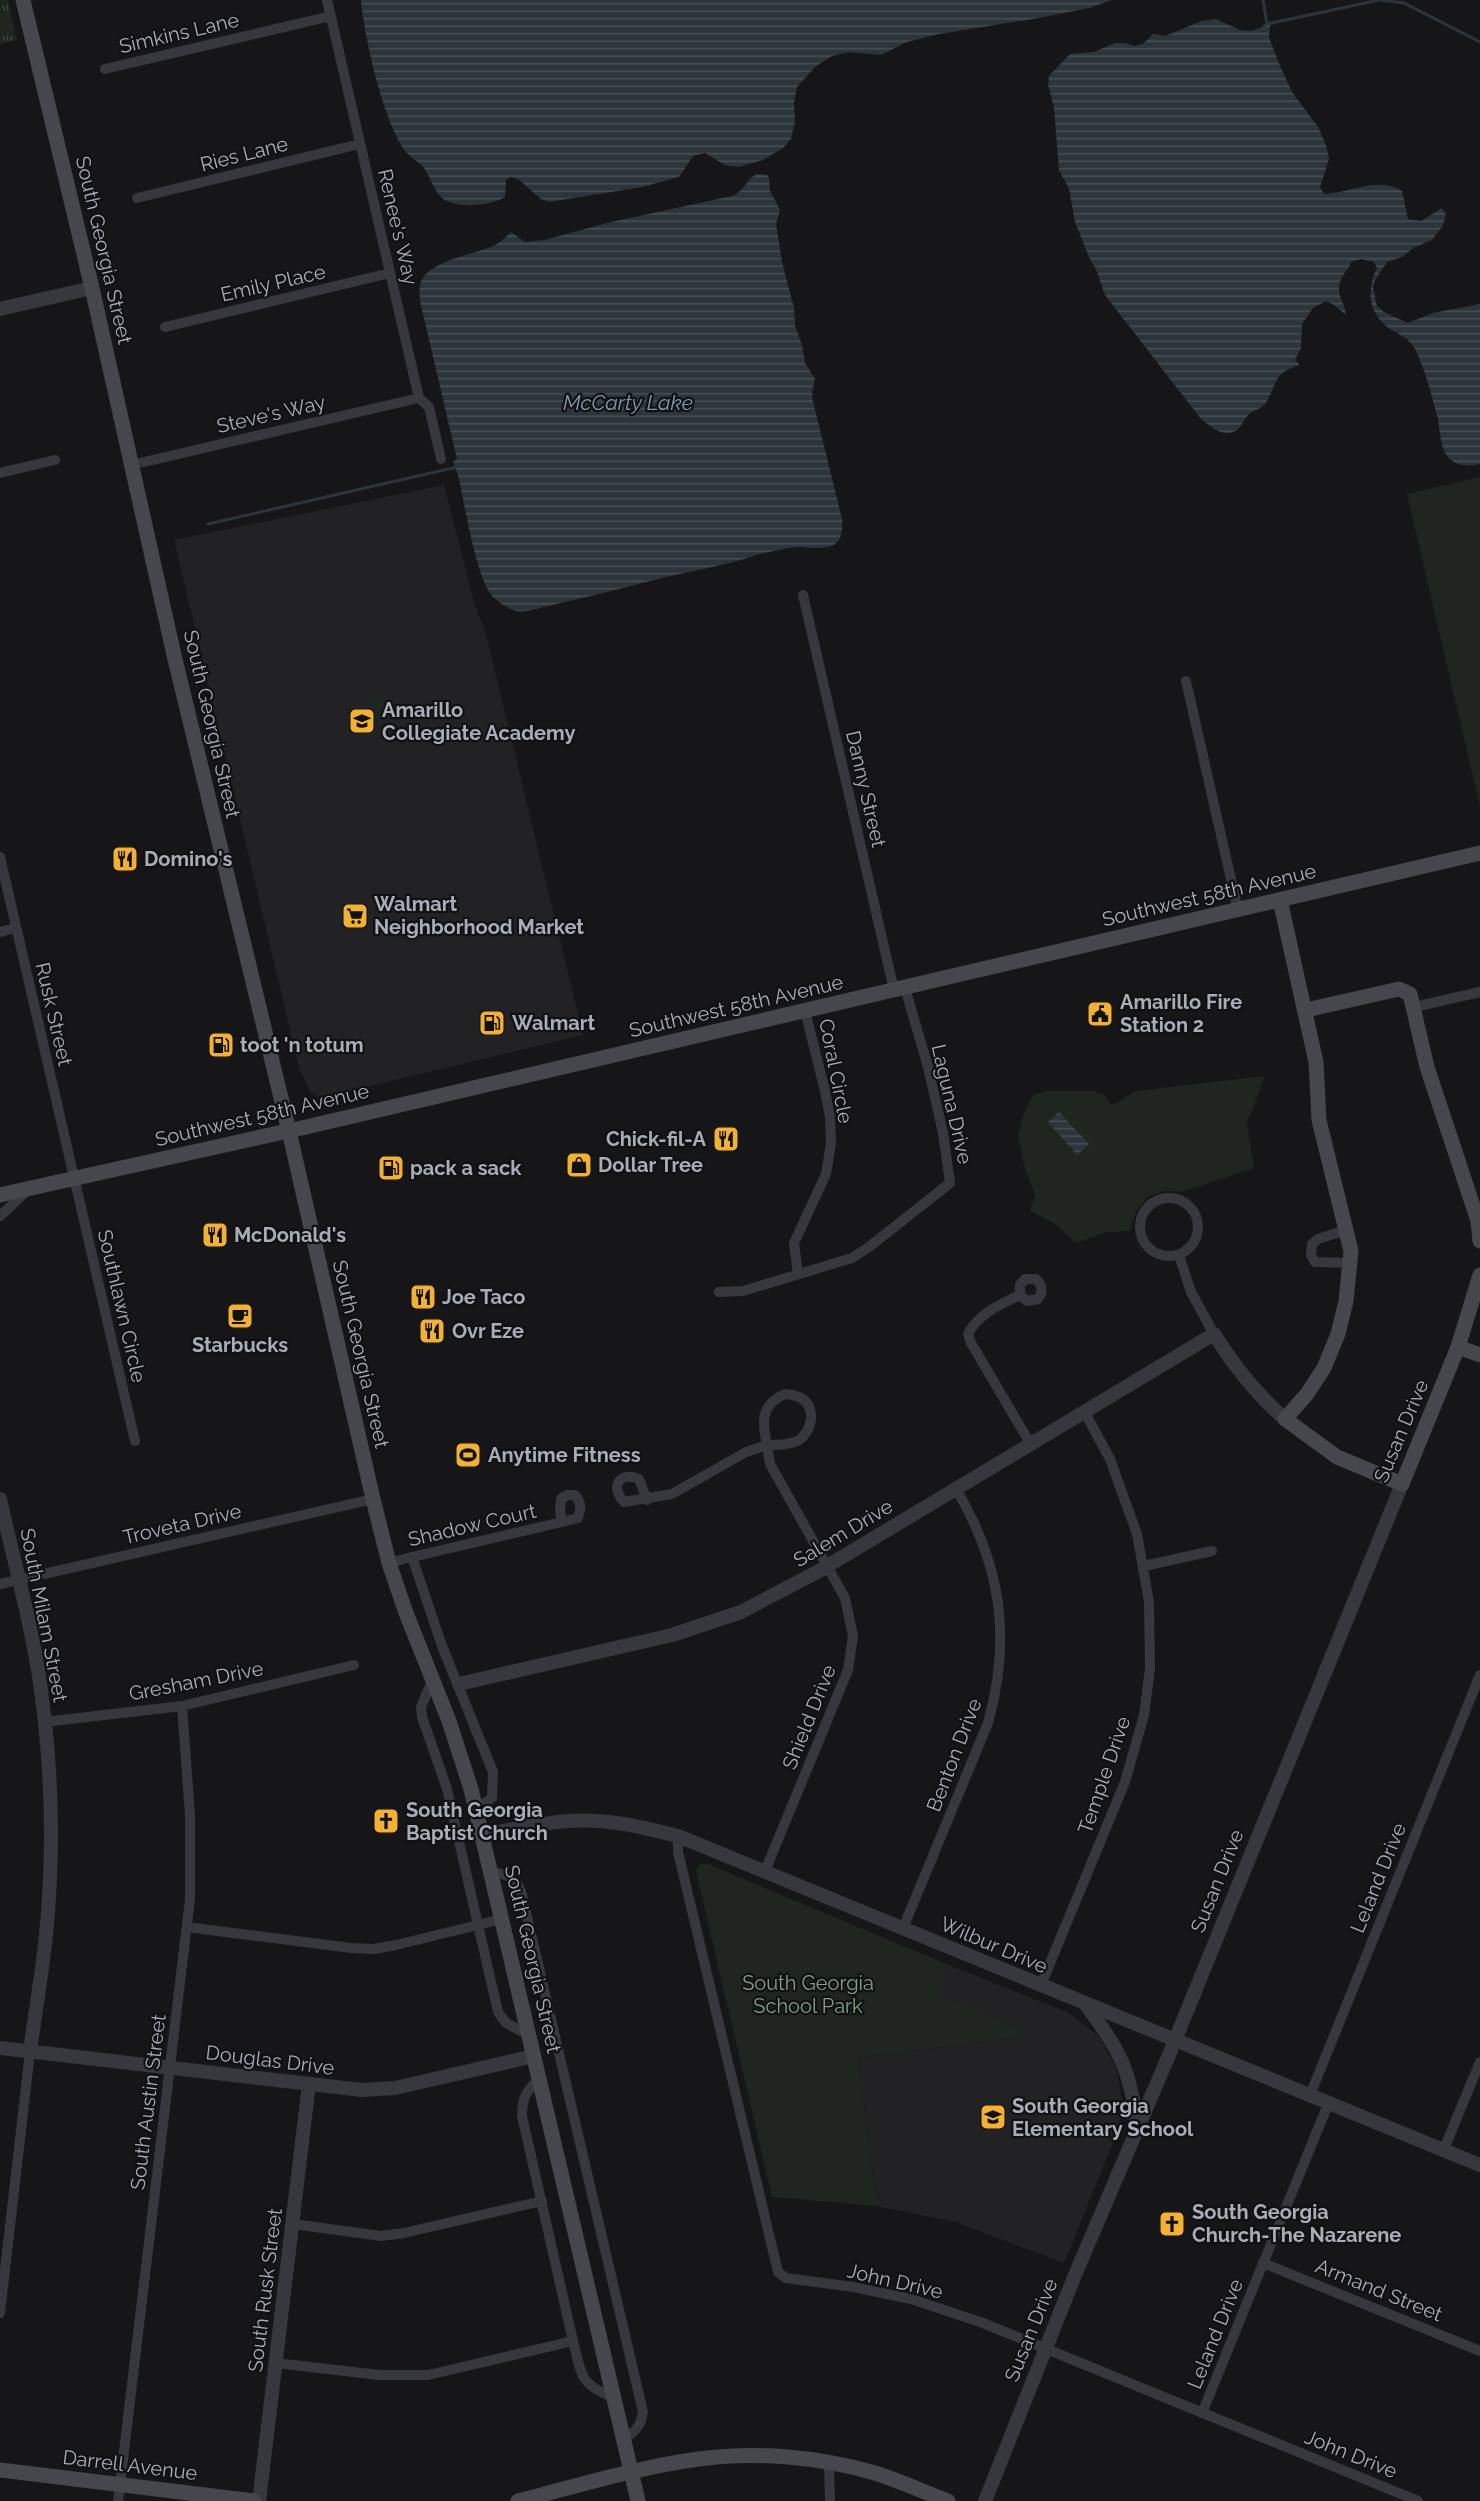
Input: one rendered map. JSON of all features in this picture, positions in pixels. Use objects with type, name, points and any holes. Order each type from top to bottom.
[{"type":"main road","name":"South Georgia Street","points":[[23,0],[92,288],[193,734],[289,1131],[373,1499],[389,1563],[432,1681],[449,1720],[476,1809],[637,2500]]},
{"type":"main road","name":"Southwest 58th Avenue","points":[[0,1195],[289,1131],[1480,854]]},
{"type":"main road","points":[[1280,900],[1316,1062],[1319,1120],[1351,1251],[1346,1301],[1338,1334],[1324,1368],[1308,1394],[1285,1419],[1337,1457],[1402,1484]]},
{"type":"main road","points":[[1306,1010],[1399,988],[1412,1001],[1427,1067],[1478,1221],[1480,1241]]},
{"type":"main road","name":"Susan Drive","points":[[1402,1484],[1458,1347],[1480,1275]]},
{"type":"main road","points":[[1458,1347],[1480,1356]]},
{"type":"main road","points":[[518,2501],[700,2459],[730,2456],[769,2456],[829,2463],[876,2473],[948,2501]]},
{"type":"main road","name":"Darrell Avenue","points":[[0,2470],[256,2501]]},
{"type":"street","name":"Renee's Way","points":[[327,0],[419,398],[429,407],[441,459]]},
{"type":"street","name":"Simkins Lane","points":[[105,69],[331,16]]},
{"type":"street","name":"Ries Lane","points":[[137,198],[360,144]]},
{"type":"street","name":"Emily Place","points":[[165,327],[390,273]]},
{"type":"street","points":[[0,309],[92,288]]},
{"type":"street","name":"Steve's Way","points":[[131,465],[419,398]]},
{"type":"street","points":[[0,473],[55,460]]},
{"type":"street","name":"Danny Street","points":[[802,595],[899,989]]},
{"type":"street","points":[[1186,681],[1238,910]]},
{"type":"street","name":"Rusk Street","points":[[0,857],[74,1178]]},
{"type":"street","points":[[0,932],[15,928]]},
{"type":"street","name":"Laguna Drive","points":[[719,1292],[744,1291],[852,1258],[950,1183],[943,1133],[928,1067],[899,989]]},
{"type":"street","points":[[1412,1001],[1480,992]]},
{"type":"street","name":"Coral Circle","points":[[798,1274],[794,1243],[826,1174],[831,1143],[830,1117],[825,1091],[805,1011]]},
{"type":"street","name":"Southlawn Circle","points":[[74,1178],[135,1441]]},
{"type":"street","points":[[0,1216],[29,1189]]},
{"type":"street","points":[[1168,1197],[1191,1206],[1197,1217],[1199,1229],[1196,1240],[1189,1249],[1179,1255],[1166,1257],[1154,1252],[1145,1244],[1140,1233],[1140,1225],[1146,1209],[1156,1201],[1168,1197]]},
{"type":"street","points":[[1346,1230],[1318,1239],[1312,1244],[1311,1255],[1315,1262],[1321,1264],[1350,1263]]},
{"type":"street","points":[[1179,1255],[1191,1292],[1214,1334],[1241,1374],[1264,1401],[1285,1419]]},
{"type":"street","points":[[1020,1295],[974,1322],[968,1334],[971,1343],[1030,1443]]},
{"type":"street","name":"Salem Drive","points":[[459,1684],[672,1635],[708,1624],[761,1603],[1214,1334]]},
{"type":"street","points":[[647,1500],[672,1494],[746,1452],[766,1445],[798,1441],[809,1430],[812,1416],[807,1402],[796,1395],[784,1394],[773,1399],[766,1406],[763,1427],[766,1445]]},
{"type":"street","name":"Temple Drive","points":[[1041,1985],[1125,1782],[1139,1738],[1150,1669],[1149,1602],[1137,1534],[1110,1459],[1084,1411]]},
{"type":"street","name":"Shield Drive","points":[[765,1871],[848,1670],[852,1654],[850,1617],[845,1598],[770,1464],[766,1445]]},
{"type":"street","name":"Susan Drive","points":[[985,2501],[1402,1484]]},
{"type":"street","name":"Benton Drive","points":[[903,1928],[988,1723],[998,1691],[1001,1659],[998,1597],[981,1534],[955,1487]]},
{"type":"street","name":"South Milam Street","points":[[0,1499],[34,1647],[44,1722],[49,1785],[49,1888],[46,1934],[0,2313]]},
{"type":"street","name":"Troveta Drive","points":[[0,1584],[373,1499]]},
{"type":"street","name":"Shadow Court","points":[[389,1563],[562,1522]]},
{"type":"street","points":[[1144,1566],[1212,1551]]},
{"type":"street","points":[[412,1557],[428,1608],[493,1772],[492,1798],[476,1809]]},
{"type":"street","name":"Gresham Drive","points":[[44,1722],[182,1706],[354,1665]]},
{"type":"street","name":"Leland Drive","points":[[1310,2095],[1480,1675]]},
{"type":"street","points":[[432,1681],[421,1707],[422,1717],[447,1789],[498,2012],[506,2022],[529,2035]]},
{"type":"street","name":"South Austin Street","points":[[118,2501],[190,1899],[190,1815],[182,1706]]},
{"type":"street","name":"Wilbur Drive","points":[[482,1835],[568,1821],[596,1821],[626,1824],[678,1836],[1480,2165]]},
{"type":"street","name":"John Drive","points":[[678,1836],[678,1852],[778,2272],[786,2278],[911,2300],[983,2323],[1418,2501]]},
{"type":"street","points":[[491,1871],[512,1877],[521,1890],[643,2412],[642,2421],[636,2431],[623,2440]]},
{"type":"street","points":[[187,1927],[351,1948],[374,1948],[502,1919]]},
{"type":"street","points":[[1085,2004],[1118,2050],[1127,2070],[1137,2129]]},
{"type":"street","name":"Douglas Drive","points":[[0,2048],[362,2090],[395,2088],[534,2056]]},
{"type":"street","points":[[1444,2149],[1480,2062]]},
{"type":"street","points":[[539,2079],[525,2092],[522,2109],[573,2341],[587,2384],[612,2397]]},
{"type":"street","name":"South Rusk Street","points":[[256,2501],[276,2363],[309,2085]]},
{"type":"street","name":"Leland Drive","points":[[1202,2413],[1329,2102]]},
{"type":"street","points":[[293,2224],[381,2236],[404,2233],[542,2201]]},
{"type":"street","name":"Armand Street","points":[[1263,2263],[1480,2351]]},
{"type":"street","points":[[276,2363],[379,2375],[428,2375],[573,2341]]},
{"type":"street","points":[[829,2463],[830,2501]]},
{"type":"shaded area","points":[[444,485],[475,605],[486,634],[583,1035],[321,1098],[311,1093],[299,1068],[174,540]]},
{"type":"shaded area","name":"South Georgia Elementary School","points":[[949,1965],[1067,2012],[1099,2036],[1116,2067],[1123,2103],[1118,2131],[1064,2263],[955,2222],[877,2206],[858,2058],[1019,2037],[1018,2028],[936,1994]]},
{"type":"green space","points":[[0,0],[8,0],[17,40],[0,44]]},
{"type":"green space","points":[[1480,477],[1480,807],[1407,494]]},
{"type":"green space","points":[[383,694],[391,697],[394,706],[390,713],[382,718],[373,717],[370,704],[373,697]]},
{"type":"green space","points":[[1265,1076],[1247,1123],[1254,1168],[1182,1192],[1164,1191],[1147,1197],[1135,1214],[1130,1231],[1106,1232],[1076,1243],[1055,1224],[1030,1211],[1035,1195],[1024,1165],[1018,1135],[1023,1115],[1033,1095],[1047,1091],[1094,1091],[1104,1095],[1111,1104],[1115,1104],[1136,1091]]},
{"type":"green space","name":"South Georgia School Park","points":[[699,1864],[708,1864],[949,1965],[937,1994],[1018,2028],[1020,2037],[858,2058],[877,2206],[772,2197],[696,1871]]},
{"type":"water","points":[[361,0],[1112,0],[1089,8],[1039,18],[939,34],[907,42],[881,55],[850,52],[832,56],[816,66],[797,87],[794,103],[795,121],[791,139],[783,148],[763,160],[738,167],[725,165],[705,153],[693,156],[679,177],[642,187],[549,202],[541,199],[518,179],[511,177],[506,180],[505,197],[491,203],[463,205],[440,196],[424,168],[407,153],[399,140],[376,80]]},
{"type":"water","points":[[1216,19],[1240,30],[1251,31],[1270,24],[1269,37],[1292,92],[1318,127],[1326,145],[1329,159],[1320,187],[1324,194],[1364,186],[1383,185],[1402,191],[1408,219],[1421,221],[1442,208],[1446,215],[1442,227],[1432,240],[1413,248],[1402,257],[1387,262],[1375,280],[1373,288],[1377,306],[1384,312],[1408,323],[1433,313],[1480,304],[1480,464],[1461,465],[1450,459],[1444,451],[1431,393],[1413,345],[1383,323],[1373,309],[1370,293],[1377,268],[1374,262],[1361,259],[1351,262],[1339,286],[1346,315],[1326,301],[1313,308],[1302,324],[1301,348],[1295,360],[1300,365],[1284,372],[1276,380],[1265,404],[1249,414],[1238,429],[1228,433],[1214,429],[1201,419],[1105,295],[1075,222],[1069,189],[1059,170],[1054,108],[1048,84],[1049,76],[1070,54],[1094,52],[1115,43],[1134,46],[1143,44],[1153,34],[1165,36],[1202,21]]},
{"type":"water","name":"McCarty Lake","points":[[757,174],[767,175],[769,178],[770,191],[780,210],[776,224],[782,262],[805,363],[815,379],[812,392],[813,401],[842,519],[840,539],[835,544],[822,548],[796,547],[769,552],[532,610],[513,610],[501,604],[487,587],[471,539],[458,475],[453,462],[457,459],[420,301],[421,281],[429,272],[445,262],[493,246],[511,232],[525,242],[544,240],[611,222],[732,196]]},
{"type":"water","points":[[1059,1112],[1089,1144],[1077,1155],[1048,1122]]},
{"type":"waterway","points":[[1263,0],[1267,24]]},
{"type":"waterway","points":[[1264,26],[1379,0]]},
{"type":"waterway","points":[[1380,0],[1404,3],[1480,42]]},
{"type":"waterway","points":[[208,524],[457,467]]},
{"type":"place","name":"Amarillo Collegiate Academy","points":[[362,721]]},
{"type":"place","name":"Domino's","points":[[125,859]]},
{"type":"place","name":"Walmart Neighborhood Market","points":[[355,916]]},
{"type":"place","name":"Amarillo Fire Station 2","points":[[1100,1014]]},
{"type":"place","name":"Walmart","points":[[492,1023]]},
{"type":"place","name":"toot 'n totum","points":[[221,1045]]},
{"type":"place","name":"Chick-fil-A","points":[[726,1139]]},
{"type":"place","name":"Dollar Tree","points":[[579,1165]]},
{"type":"place","name":"pack a sack","points":[[391,1168]]},
{"type":"place","name":"McDonald's","points":[[215,1235]]},
{"type":"place","name":"Joe Taco","points":[[423,1297]]},
{"type":"place","name":"Starbucks","points":[[240,1316]]},
{"type":"place","name":"Ovr Eze","points":[[432,1331]]},
{"type":"place","name":"Anytime Fitness","points":[[468,1455]]},
{"type":"place","name":"South Georgia Baptist Church","points":[[386,1821]]},
{"type":"place","name":"South Georgia Elementary School","points":[[993,2117]]},
{"type":"place","name":"South Georgia Church-The Nazarene","points":[[1172,2224]]}]
